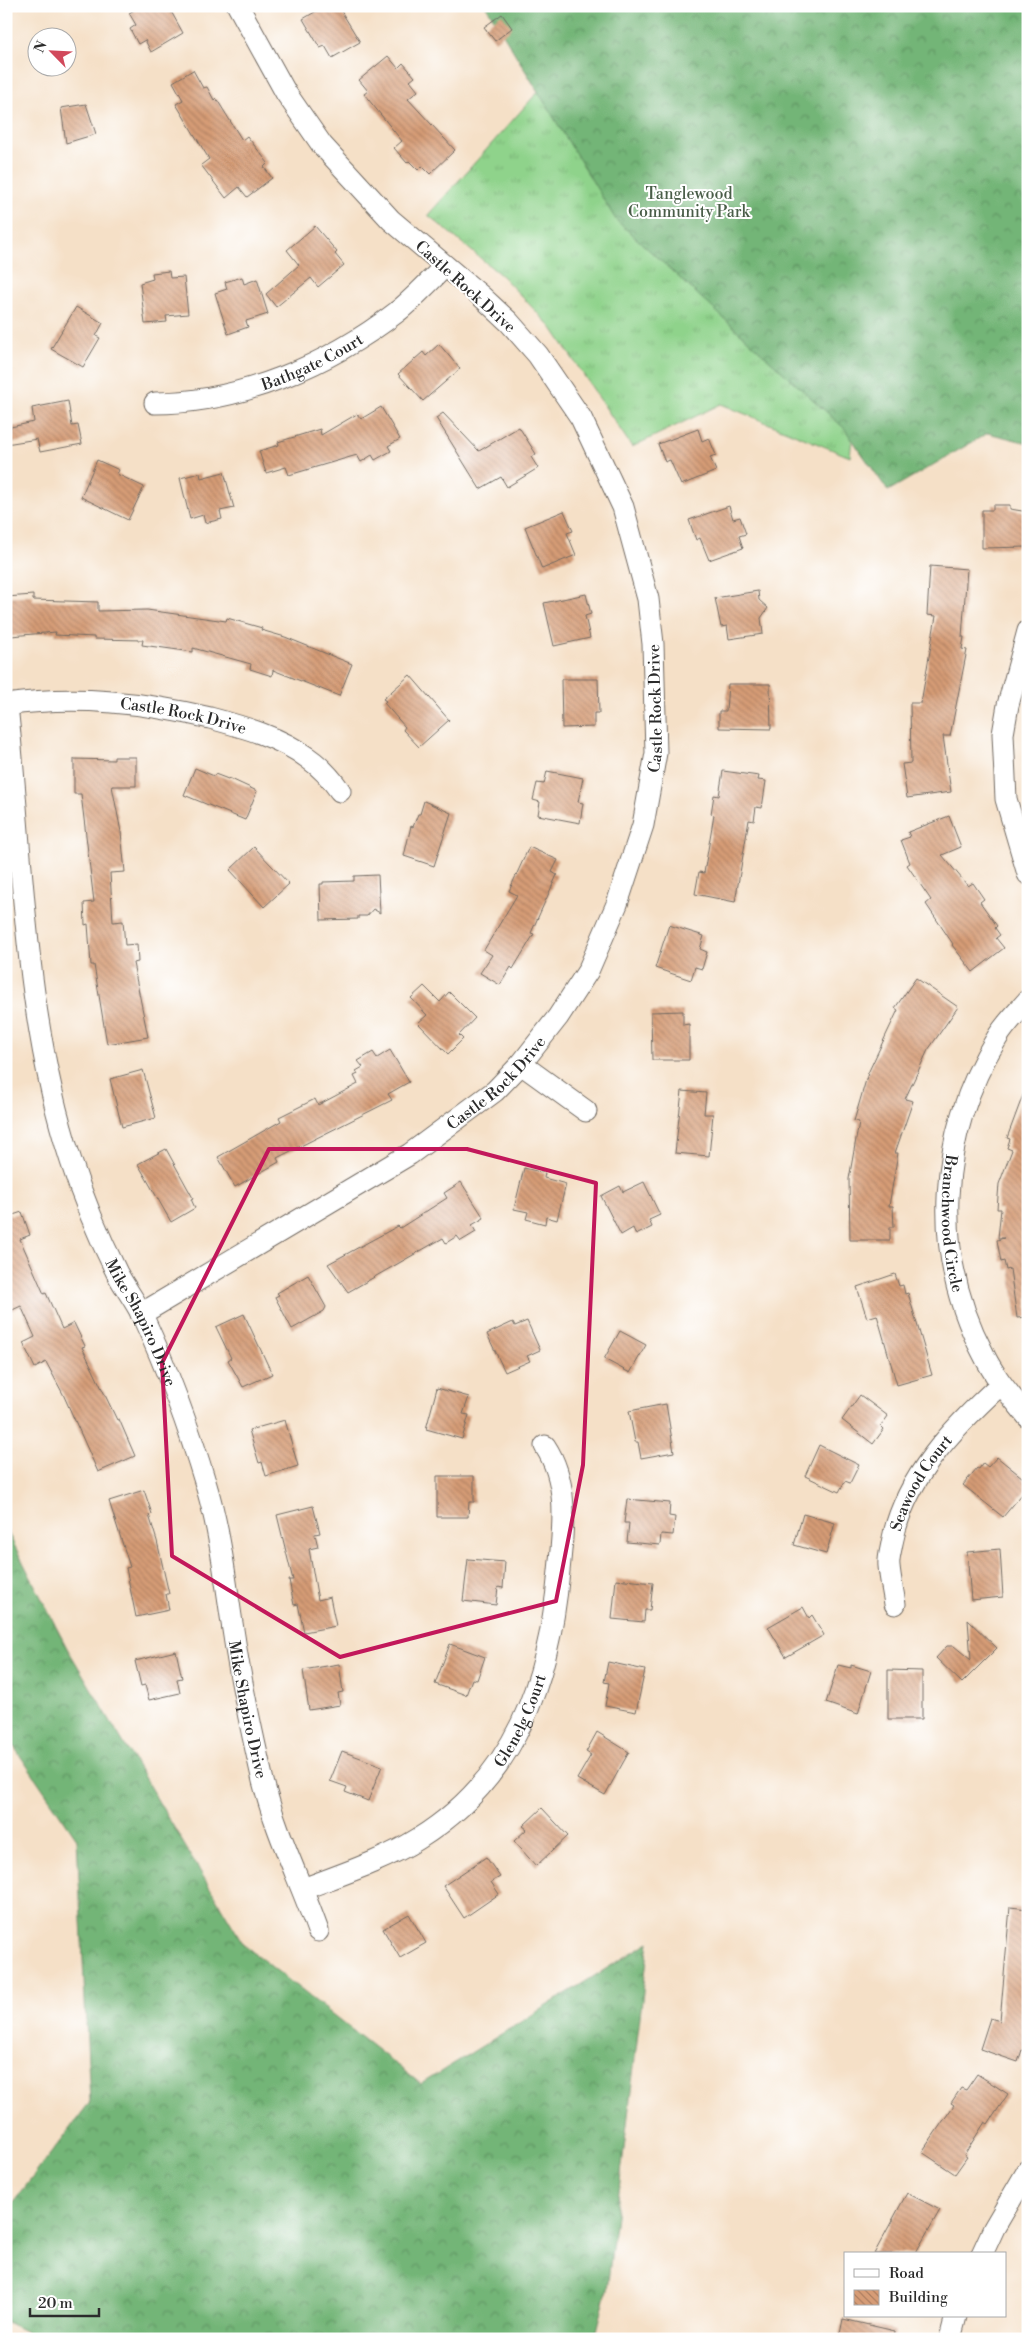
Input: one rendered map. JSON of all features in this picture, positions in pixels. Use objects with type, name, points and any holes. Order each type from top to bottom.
[{"type":"street","name":"Castle Rock Drive","points":[[141,1314],[410,1154],[495,1091],[522,1064],[558,1017],[588,971],[617,904],[643,825],[656,754],[653,644],[648,599],[637,552],[623,506],[581,418],[538,355],[509,322],[391,220],[322,145],[286,93],[238,6]]},
{"type":"street","name":"Bathgate Court","points":[[155,403],[178,403],[224,394],[264,383],[319,361],[357,341],[398,311],[444,267]]},
{"type":"street","points":[[1028,631],[1008,705],[1003,742],[1006,799],[1028,874]]},
{"type":"street","name":"Castle Rock Drive","points":[[7,705],[58,699],[115,700],[170,709],[228,723],[254,730],[290,746],[327,774],[340,791]]},
{"type":"street","name":"Mike Shapiro Drive","points":[[7,705],[36,1009],[54,1097],[81,1190],[117,1273],[141,1314],[188,1432],[207,1487],[223,1558],[245,1698],[264,1783],[278,1832],[303,1889],[318,1931]]},
{"type":"street","name":"Branchwood Circle","points":[[1028,1000],[998,1036],[980,1068],[966,1099],[954,1142],[947,1189],[949,1248],[957,1289],[970,1327],[984,1356],[1001,1384],[1028,1417]]},
{"type":"street","points":[[522,1064],[586,1111]]},
{"type":"street","name":"Seawood Court","points":[[895,1604],[888,1564],[896,1524],[903,1505],[936,1450],[970,1412],[1001,1384]]},
{"type":"street","name":"Glenelg Court","points":[[303,1889],[373,1862],[418,1839],[454,1813],[471,1797],[489,1775],[520,1728],[536,1693],[548,1646],[556,1600],[564,1520],[563,1495],[559,1478],[554,1459],[545,1446]]},
{"type":"street","points":[[983,2252],[994,2228],[1028,2170]]},
{"type":"street","points":[[950,2339],[955,2318]]},
{"type":"highlighted area","points":[[269,1149],[467,1149],[596,1183],[583,1465],[556,1601],[340,1657],[172,1556],[162,1363]]},
{"type":"green space","name":"Tanglewood Community Park","points":[[486,6],[1028,6],[1028,443],[988,433],[888,491],[844,428],[616,220]]},
{"type":"green space","name":"Tanglewood Community Park","points":[[1028,6],[884,132],[850,457],[721,404],[632,447],[552,328],[502,276],[428,215],[553,75]]},
{"type":"green space","points":[[6,1529],[67,1648],[244,1945],[421,2084],[649,1942],[607,2290],[595,2339],[41,2339],[6,2322],[6,2212],[90,2102],[77,1839],[6,1735]]},
{"type":"building","points":[[141,6],[168,6],[183,33],[151,52],[145,40],[138,44],[130,29],[136,25],[129,13]]},
{"type":"building","points":[[325,6],[338,6],[360,42],[332,58],[325,46],[320,48],[303,19]]},
{"type":"building","points":[[502,14],[512,28],[495,41],[484,27]]},
{"type":"building","points":[[388,56],[398,68],[403,63],[415,77],[410,81],[418,91],[408,99],[455,150],[430,174],[422,166],[418,170],[409,161],[407,163],[394,148],[402,141],[364,94],[368,91],[359,80]]},
{"type":"building","points":[[193,70],[203,88],[207,87],[214,100],[216,98],[242,140],[247,136],[268,163],[264,167],[272,178],[247,197],[239,187],[226,198],[201,165],[209,159],[176,104],[183,100],[173,82]]},
{"type":"building","points":[[86,104],[96,134],[66,143],[61,108]]},
{"type":"building","points":[[315,226],[337,252],[335,254],[344,265],[318,287],[311,278],[276,307],[266,294],[299,265],[287,250]]},
{"type":"building","points":[[169,271],[170,278],[184,277],[188,314],[166,316],[167,322],[145,324],[140,283],[153,279],[152,273]]},
{"type":"building","points":[[242,277],[244,284],[257,279],[268,314],[246,321],[248,327],[228,334],[215,293],[227,289],[225,282]]},
{"type":"building","points":[[76,307],[103,323],[96,336],[100,338],[83,367],[51,349]]},
{"type":"building","points":[[439,344],[460,369],[423,401],[398,374],[423,352],[426,356]]},
{"type":"building","points":[[68,401],[72,426],[78,425],[82,444],[40,452],[37,439],[6,444],[6,428],[34,422],[32,408]]},
{"type":"building","points":[[381,407],[400,439],[388,446],[391,451],[375,460],[372,455],[361,462],[357,455],[289,475],[286,467],[266,473],[259,451],[279,445],[278,442],[320,429],[321,435],[357,414],[361,419]]},
{"type":"building","points":[[443,413],[479,451],[519,427],[536,454],[531,457],[538,468],[507,487],[501,477],[480,489],[436,418]]},
{"type":"building","points":[[698,429],[702,441],[709,438],[716,455],[710,457],[716,471],[681,485],[670,460],[665,462],[658,444]]},
{"type":"building","points":[[97,460],[119,470],[117,474],[144,487],[128,520],[81,497]]},
{"type":"building","points":[[224,472],[234,508],[220,511],[222,519],[205,523],[203,515],[190,519],[180,478],[200,473],[201,478]]},
{"type":"building","points":[[993,505],[1010,505],[1010,509],[1028,512],[1028,547],[982,548],[982,510],[993,510]]},
{"type":"building","points":[[729,506],[733,519],[740,517],[746,534],[739,536],[743,548],[709,560],[700,538],[696,540],[689,520]]},
{"type":"building","points":[[564,511],[573,531],[567,533],[576,555],[542,569],[525,527]]},
{"type":"building","points":[[930,566],[967,569],[962,649],[967,650],[950,736],[943,736],[951,792],[907,798],[902,764],[911,763],[910,703],[921,703],[936,616],[927,615]]},
{"type":"building","points":[[758,591],[759,600],[768,608],[761,618],[763,634],[729,639],[727,626],[721,627],[715,598]]},
{"type":"building","points":[[586,594],[591,614],[585,616],[590,638],[554,646],[544,603]]},
{"type":"building","points":[[33,595],[33,600],[98,602],[98,611],[147,610],[226,621],[227,618],[262,628],[261,630],[285,637],[352,664],[339,696],[273,670],[272,676],[250,669],[251,664],[193,648],[193,652],[142,645],[143,640],[94,639],[94,637],[55,635],[56,632],[11,636],[11,630],[6,630],[6,597]]},
{"type":"building","points":[[410,675],[449,720],[419,747],[403,730],[405,727],[384,703],[386,701],[383,699]]},
{"type":"building","points":[[561,679],[598,679],[599,713],[594,713],[594,727],[562,728]]},
{"type":"building","points":[[728,684],[770,684],[771,729],[719,728],[719,711],[726,711]]},
{"type":"building","points":[[114,757],[136,757],[136,786],[112,786],[121,832],[125,872],[110,873],[113,922],[123,921],[125,945],[137,944],[138,962],[133,963],[148,1037],[107,1044],[94,965],[91,965],[88,924],[85,925],[84,903],[94,902],[81,794],[74,794],[74,759],[114,760]]},
{"type":"building","points":[[195,768],[214,776],[215,774],[229,778],[257,791],[245,820],[184,795]]},
{"type":"building","points":[[547,771],[583,778],[578,802],[583,803],[580,823],[538,815],[540,802],[533,800],[537,783],[544,784]]},
{"type":"building","points":[[723,771],[759,776],[758,780],[766,781],[762,808],[756,807],[754,821],[749,820],[735,902],[695,894],[699,872],[704,873],[714,815],[711,814],[714,795],[719,796]]},
{"type":"building","points":[[424,801],[451,813],[434,866],[404,856],[411,826],[413,827],[418,814],[420,814]]},
{"type":"building","points":[[949,816],[961,847],[942,855],[968,886],[973,883],[984,899],[980,902],[997,926],[995,928],[1000,935],[996,938],[1004,948],[973,972],[952,945],[926,904],[931,900],[907,865],[910,863],[901,840],[910,837],[908,832]]},
{"type":"building","points":[[254,847],[289,884],[264,907],[230,870]]},
{"type":"building","points":[[529,847],[558,860],[552,872],[557,875],[531,933],[534,934],[513,969],[511,967],[500,985],[480,973],[492,955],[484,950],[517,895],[509,891]]},
{"type":"building","points":[[378,875],[380,913],[373,909],[367,916],[358,916],[358,919],[321,920],[320,884],[323,884],[323,882],[354,881],[354,876]]},
{"type":"building","points":[[669,925],[704,936],[700,949],[707,952],[702,969],[695,967],[691,980],[655,968]]},
{"type":"building","points":[[916,978],[958,1007],[928,1050],[905,1099],[913,1101],[895,1153],[898,1153],[889,1206],[893,1206],[894,1227],[890,1227],[890,1240],[850,1240],[849,1179],[859,1122],[854,1121],[868,1073],[898,1010],[895,1008]]},
{"type":"building","points":[[424,986],[440,1002],[449,992],[475,1018],[459,1035],[463,1039],[448,1054],[418,1023],[427,1015],[411,998]]},
{"type":"building","points":[[683,1011],[683,1025],[689,1024],[689,1060],[652,1060],[651,1012]]},
{"type":"building","points":[[390,1050],[409,1082],[388,1094],[392,1100],[277,1158],[279,1162],[235,1187],[218,1157],[281,1121],[279,1117],[315,1099],[318,1105],[358,1084],[354,1076],[358,1074],[356,1071],[363,1067],[358,1061],[373,1052],[377,1058]]},
{"type":"building","points":[[143,1070],[156,1118],[122,1127],[110,1079]]},
{"type":"building","points":[[1026,1087],[1028,1087],[1028,1317],[1017,1318],[1010,1269],[1006,1270],[1004,1261],[1001,1262],[997,1240],[1004,1238],[998,1238],[1001,1209],[997,1209],[999,1184],[1012,1150],[1007,1148],[1010,1139],[1007,1138]]},
{"type":"building","points":[[682,1091],[706,1093],[704,1114],[713,1114],[709,1156],[675,1153]]},
{"type":"building","points":[[166,1149],[193,1198],[191,1199],[195,1208],[171,1222],[138,1164]]},
{"type":"building","points":[[524,1168],[545,1173],[544,1178],[566,1184],[557,1220],[546,1217],[545,1224],[526,1219],[528,1212],[514,1209]]},
{"type":"building","points":[[461,1182],[484,1218],[472,1225],[476,1232],[461,1241],[457,1236],[446,1243],[443,1238],[348,1292],[328,1264],[398,1226],[400,1228],[447,1198],[444,1193]]},
{"type":"building","points":[[644,1182],[660,1215],[649,1220],[652,1227],[636,1235],[633,1228],[621,1235],[601,1196],[620,1186],[623,1192]]},
{"type":"building","points":[[6,1207],[10,1216],[22,1212],[30,1235],[20,1239],[44,1294],[46,1293],[62,1329],[74,1323],[85,1346],[82,1347],[117,1420],[119,1419],[135,1456],[98,1472],[63,1394],[46,1362],[35,1368],[23,1343],[35,1337],[21,1306],[6,1313]]},
{"type":"building","points":[[895,1274],[899,1286],[903,1285],[905,1294],[908,1293],[932,1375],[897,1385],[877,1315],[867,1318],[857,1287]]},
{"type":"building","points":[[308,1275],[326,1307],[324,1311],[292,1329],[275,1297],[279,1295],[277,1293]]},
{"type":"building","points":[[244,1314],[272,1374],[243,1387],[228,1360],[231,1358],[216,1327]]},
{"type":"building","points":[[527,1321],[540,1350],[527,1356],[530,1361],[505,1372],[487,1334],[513,1322],[515,1326]]},
{"type":"building","points":[[620,1331],[646,1345],[630,1373],[604,1359]]},
{"type":"building","points":[[437,1388],[469,1397],[463,1414],[469,1415],[462,1439],[426,1429]]},
{"type":"building","points":[[860,1395],[888,1416],[881,1426],[884,1429],[873,1444],[842,1420]]},
{"type":"building","points":[[666,1404],[674,1452],[641,1458],[638,1442],[635,1442],[629,1411]]},
{"type":"building","points":[[285,1420],[298,1466],[266,1476],[262,1462],[259,1463],[249,1430]]},
{"type":"building","points":[[819,1445],[859,1465],[850,1483],[845,1481],[839,1492],[805,1476]]},
{"type":"building","points":[[997,1457],[1028,1482],[1028,1487],[1003,1517],[963,1485],[983,1463],[988,1467]]},
{"type":"building","points":[[437,1476],[474,1476],[474,1502],[469,1502],[468,1517],[437,1517]]},
{"type":"building","points":[[144,1490],[152,1514],[149,1515],[169,1594],[166,1594],[169,1610],[136,1617],[126,1568],[130,1567],[109,1501]]},
{"type":"building","points":[[627,1499],[670,1503],[669,1516],[675,1517],[673,1535],[661,1534],[660,1545],[627,1542],[629,1523],[624,1523]]},
{"type":"building","points":[[313,1506],[320,1533],[315,1534],[318,1547],[309,1549],[318,1600],[330,1597],[336,1626],[304,1632],[298,1604],[294,1605],[289,1580],[293,1580],[277,1515]]},
{"type":"building","points":[[803,1514],[835,1523],[826,1554],[794,1545]]},
{"type":"building","points":[[1000,1549],[1003,1597],[971,1600],[967,1552]]},
{"type":"building","points":[[468,1559],[505,1562],[503,1588],[498,1587],[496,1605],[463,1601]]},
{"type":"building","points":[[616,1579],[653,1583],[650,1610],[645,1610],[644,1622],[612,1619]]},
{"type":"building","points":[[803,1607],[809,1618],[812,1615],[824,1635],[786,1657],[768,1627]]},
{"type":"building","points":[[968,1620],[997,1648],[962,1683],[936,1658],[947,1646],[954,1646],[971,1660]]},
{"type":"building","points":[[450,1644],[485,1657],[477,1680],[472,1679],[466,1695],[435,1684]]},
{"type":"building","points":[[176,1651],[182,1678],[177,1679],[180,1693],[149,1700],[145,1685],[141,1686],[135,1661]]},
{"type":"building","points":[[608,1662],[645,1670],[636,1712],[605,1706],[609,1683],[604,1682]]},
{"type":"building","points":[[339,1664],[343,1692],[338,1693],[340,1705],[309,1710],[303,1670]]},
{"type":"building","points":[[838,1665],[851,1668],[851,1665],[871,1671],[858,1714],[826,1703]]},
{"type":"building","points":[[888,1670],[922,1671],[922,1719],[888,1719]]},
{"type":"building","points":[[597,1732],[629,1752],[605,1795],[577,1779],[591,1755],[586,1752]]},
{"type":"building","points":[[342,1751],[382,1766],[368,1801],[345,1792],[347,1787],[330,1781]]},
{"type":"building","points":[[542,1808],[568,1836],[536,1866],[514,1841],[527,1829],[523,1826]]},
{"type":"building","points":[[486,1857],[500,1877],[491,1882],[499,1894],[464,1918],[443,1886]]},
{"type":"building","points":[[1010,1907],[1028,1909],[1028,2052],[1022,2050],[1018,2062],[980,2049],[990,2018],[1000,2021]]},
{"type":"building","points":[[409,1914],[426,1943],[400,1958],[383,1929]]},
{"type":"building","points":[[977,2074],[1008,2094],[988,2124],[985,2122],[964,2155],[967,2157],[955,2174],[922,2152],[954,2105],[951,2103],[961,2088],[966,2090]]},
{"type":"building","points":[[907,2193],[940,2210],[916,2252],[875,2252]]},
{"type":"building","points":[[843,2319],[895,2331],[894,2339],[839,2339]]}]
